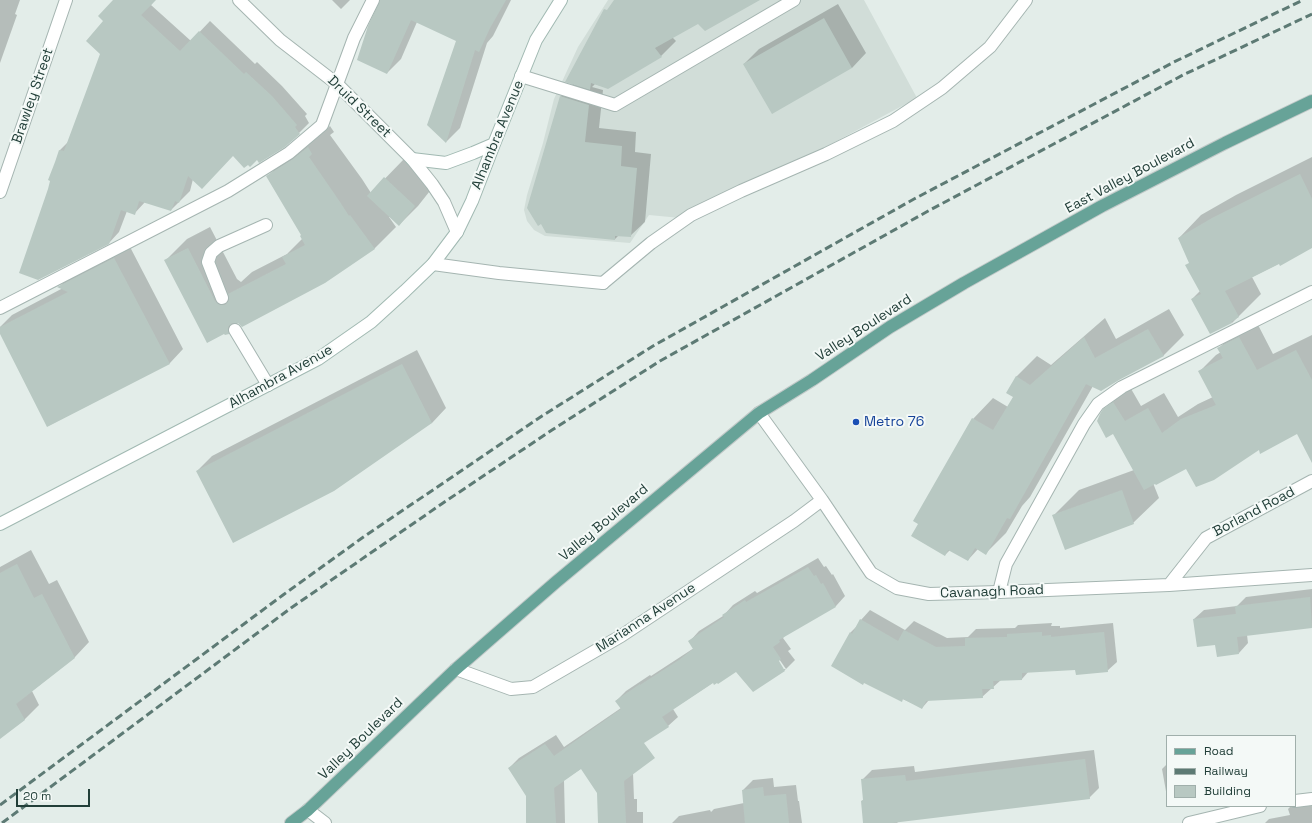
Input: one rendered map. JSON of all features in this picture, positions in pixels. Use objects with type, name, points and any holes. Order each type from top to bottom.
[{"type":"main road","name":"East Valley Boulevard","points":[[964,283],[1102,206],[1225,143],[1312,101]]},
{"type":"main road","name":"Valley Boulevard","points":[[291,823],[308,810],[456,669],[556,582],[759,413],[812,380],[890,327],[964,283]]},
{"type":"street","name":"Brawley Street","points":[[0,192],[66,0]]},
{"type":"street","name":"Druid Street","points":[[239,0],[280,40],[337,84],[412,159],[444,202],[457,232]]},
{"type":"street","points":[[0,308],[228,191],[289,153],[322,125],[354,38],[373,0]]},
{"type":"street","name":"Alhambra Avenue","points":[[0,524],[318,359],[371,322],[432,264],[457,232],[472,201],[536,40],[562,0]]},
{"type":"street","points":[[521,76],[615,106],[794,0]]},
{"type":"street","points":[[432,264],[499,273],[603,283],[651,243],[691,215],[741,191],[826,154],[893,120],[942,88],[990,47],[1026,0]]},
{"type":"street","points":[[412,159],[446,163],[494,144]]},
{"type":"street","points":[[222,298],[208,262],[211,253],[219,246],[266,224]]},
{"type":"street","points":[[999,592],[1006,564],[1084,424],[1098,404],[1122,387],[1312,292]]},
{"type":"street","points":[[235,330],[268,385]]},
{"type":"street","name":"Cavanagh Road","points":[[759,413],[822,500],[871,573],[897,588],[929,594],[999,592],[1169,585],[1312,575]]},
{"type":"street","name":"Borland Road","points":[[1169,585],[1206,538],[1312,481]]},
{"type":"street","name":"Marianna Avenue","points":[[456,669],[511,689],[533,687],[621,636],[794,521],[822,500]]},
{"type":"street","points":[[1296,801],[1312,799]]},
{"type":"street","points":[[1188,823],[1256,807]]},
{"type":"street","points":[[308,810],[325,823]]},
{"type":"shaded area","points":[[608,0],[864,0],[917,98],[691,219],[649,215],[630,243],[545,236],[534,230],[527,221],[524,210],[527,195],[543,143],[554,99],[578,47]]},
{"type":"building","points":[[113,0],[156,0],[141,15],[180,51],[199,31],[244,74],[246,72],[272,96],[297,125],[295,127],[300,134],[285,147],[259,163],[257,160],[250,167],[248,165],[244,168],[233,156],[202,189],[188,176],[179,203],[175,201],[171,211],[139,201],[135,215],[121,210],[109,244],[38,280],[19,273],[48,189],[50,181],[48,180],[59,150],[64,151],[100,54],[86,41],[103,21],[98,16]]},
{"type":"building","points":[[380,0],[506,0],[490,28],[479,52],[475,50],[446,143],[427,125],[456,41],[411,20],[387,74],[357,60],[368,26]]},
{"type":"building","points":[[614,0],[760,0],[705,31],[698,24],[655,48],[662,57],[608,89],[591,83],[590,90],[565,82],[604,9],[607,10]]},
{"type":"building","points":[[824,18],[852,68],[772,114],[743,64]]},
{"type":"building","points":[[560,96],[589,105],[585,142],[622,146],[621,166],[637,168],[631,237],[615,236],[615,240],[546,233],[541,224],[538,226],[527,208]]},
{"type":"building","points":[[308,147],[312,154],[309,157],[349,216],[350,215],[375,249],[325,283],[242,327],[238,323],[232,323],[228,327],[229,334],[224,334],[207,343],[164,260],[188,248],[215,301],[221,305],[225,305],[228,302],[228,294],[286,264],[282,257],[305,245],[300,236],[301,235],[266,176],[293,159]]},
{"type":"building","points":[[1300,174],[1312,199],[1312,248],[1280,266],[1279,264],[1225,291],[1239,317],[1231,322],[1232,323],[1210,334],[1191,299],[1201,294],[1185,265],[1189,263],[1178,238],[1212,218]]},
{"type":"building","points":[[384,177],[415,206],[399,226],[367,196]]},
{"type":"building","points":[[114,258],[170,364],[47,427],[0,334],[0,327],[68,292],[57,287]]},
{"type":"building","points":[[1148,329],[1164,356],[1101,391],[1086,384],[1010,519],[1007,518],[986,555],[975,548],[968,561],[948,550],[945,556],[911,536],[918,524],[913,521],[972,418],[993,430],[1013,397],[1006,393],[1016,376],[1030,385],[1084,337],[1095,358]]},
{"type":"building","points":[[1239,337],[1257,370],[1296,350],[1312,380],[1312,463],[1297,434],[1260,454],[1259,450],[1214,480],[1196,487],[1186,469],[1144,490],[1113,434],[1106,438],[1097,421],[1103,409],[1113,402],[1125,421],[1148,408],[1162,433],[1181,419],[1216,405],[1198,371],[1223,358],[1217,348]]},
{"type":"building","points":[[402,364],[432,423],[334,491],[233,543],[196,471]]},
{"type":"building","points":[[1122,490],[1134,524],[1065,550],[1052,515]]},
{"type":"building","points":[[17,564],[34,598],[42,594],[75,658],[16,704],[25,720],[0,739],[0,573]]},
{"type":"building","points":[[808,567],[814,576],[816,575],[821,584],[823,583],[836,607],[779,640],[780,642],[773,647],[781,659],[779,661],[785,671],[753,692],[736,672],[718,684],[717,683],[714,685],[713,683],[662,717],[669,727],[644,743],[655,758],[624,781],[626,823],[598,823],[597,793],[581,769],[554,788],[556,823],[526,823],[526,796],[508,768],[545,744],[554,756],[621,709],[615,701],[679,660],[693,649],[688,641],[724,617],[722,615],[745,600],[746,602]]},
{"type":"building","points":[[1310,597],[1312,628],[1237,637],[1239,654],[1217,657],[1215,645],[1197,647],[1193,619],[1236,614],[1235,606]]},
{"type":"building","points":[[860,619],[898,641],[904,630],[936,647],[965,646],[965,638],[1007,637],[1007,634],[1042,632],[1042,636],[1051,635],[1051,637],[1104,632],[1108,672],[1076,675],[1075,670],[1022,673],[1022,680],[993,681],[994,689],[982,689],[983,698],[926,701],[922,709],[903,699],[902,702],[864,683],[863,685],[831,666],[850,632],[852,634]]},
{"type":"building","points":[[1085,759],[1090,799],[892,823],[863,823],[861,779],[905,775],[906,781]]},
{"type":"building","points":[[763,787],[764,796],[786,794],[789,823],[745,823],[742,790]]},
{"type":"railway","points":[[0,805],[362,538],[542,416],[653,346],[914,199],[1174,62],[1303,0]]},
{"type":"railway","points":[[2,823],[291,608],[552,430],[660,361],[930,210],[1183,75],[1312,14]]},
{"type":"place","name":"Metro 76","points":[[856,422]]}]
